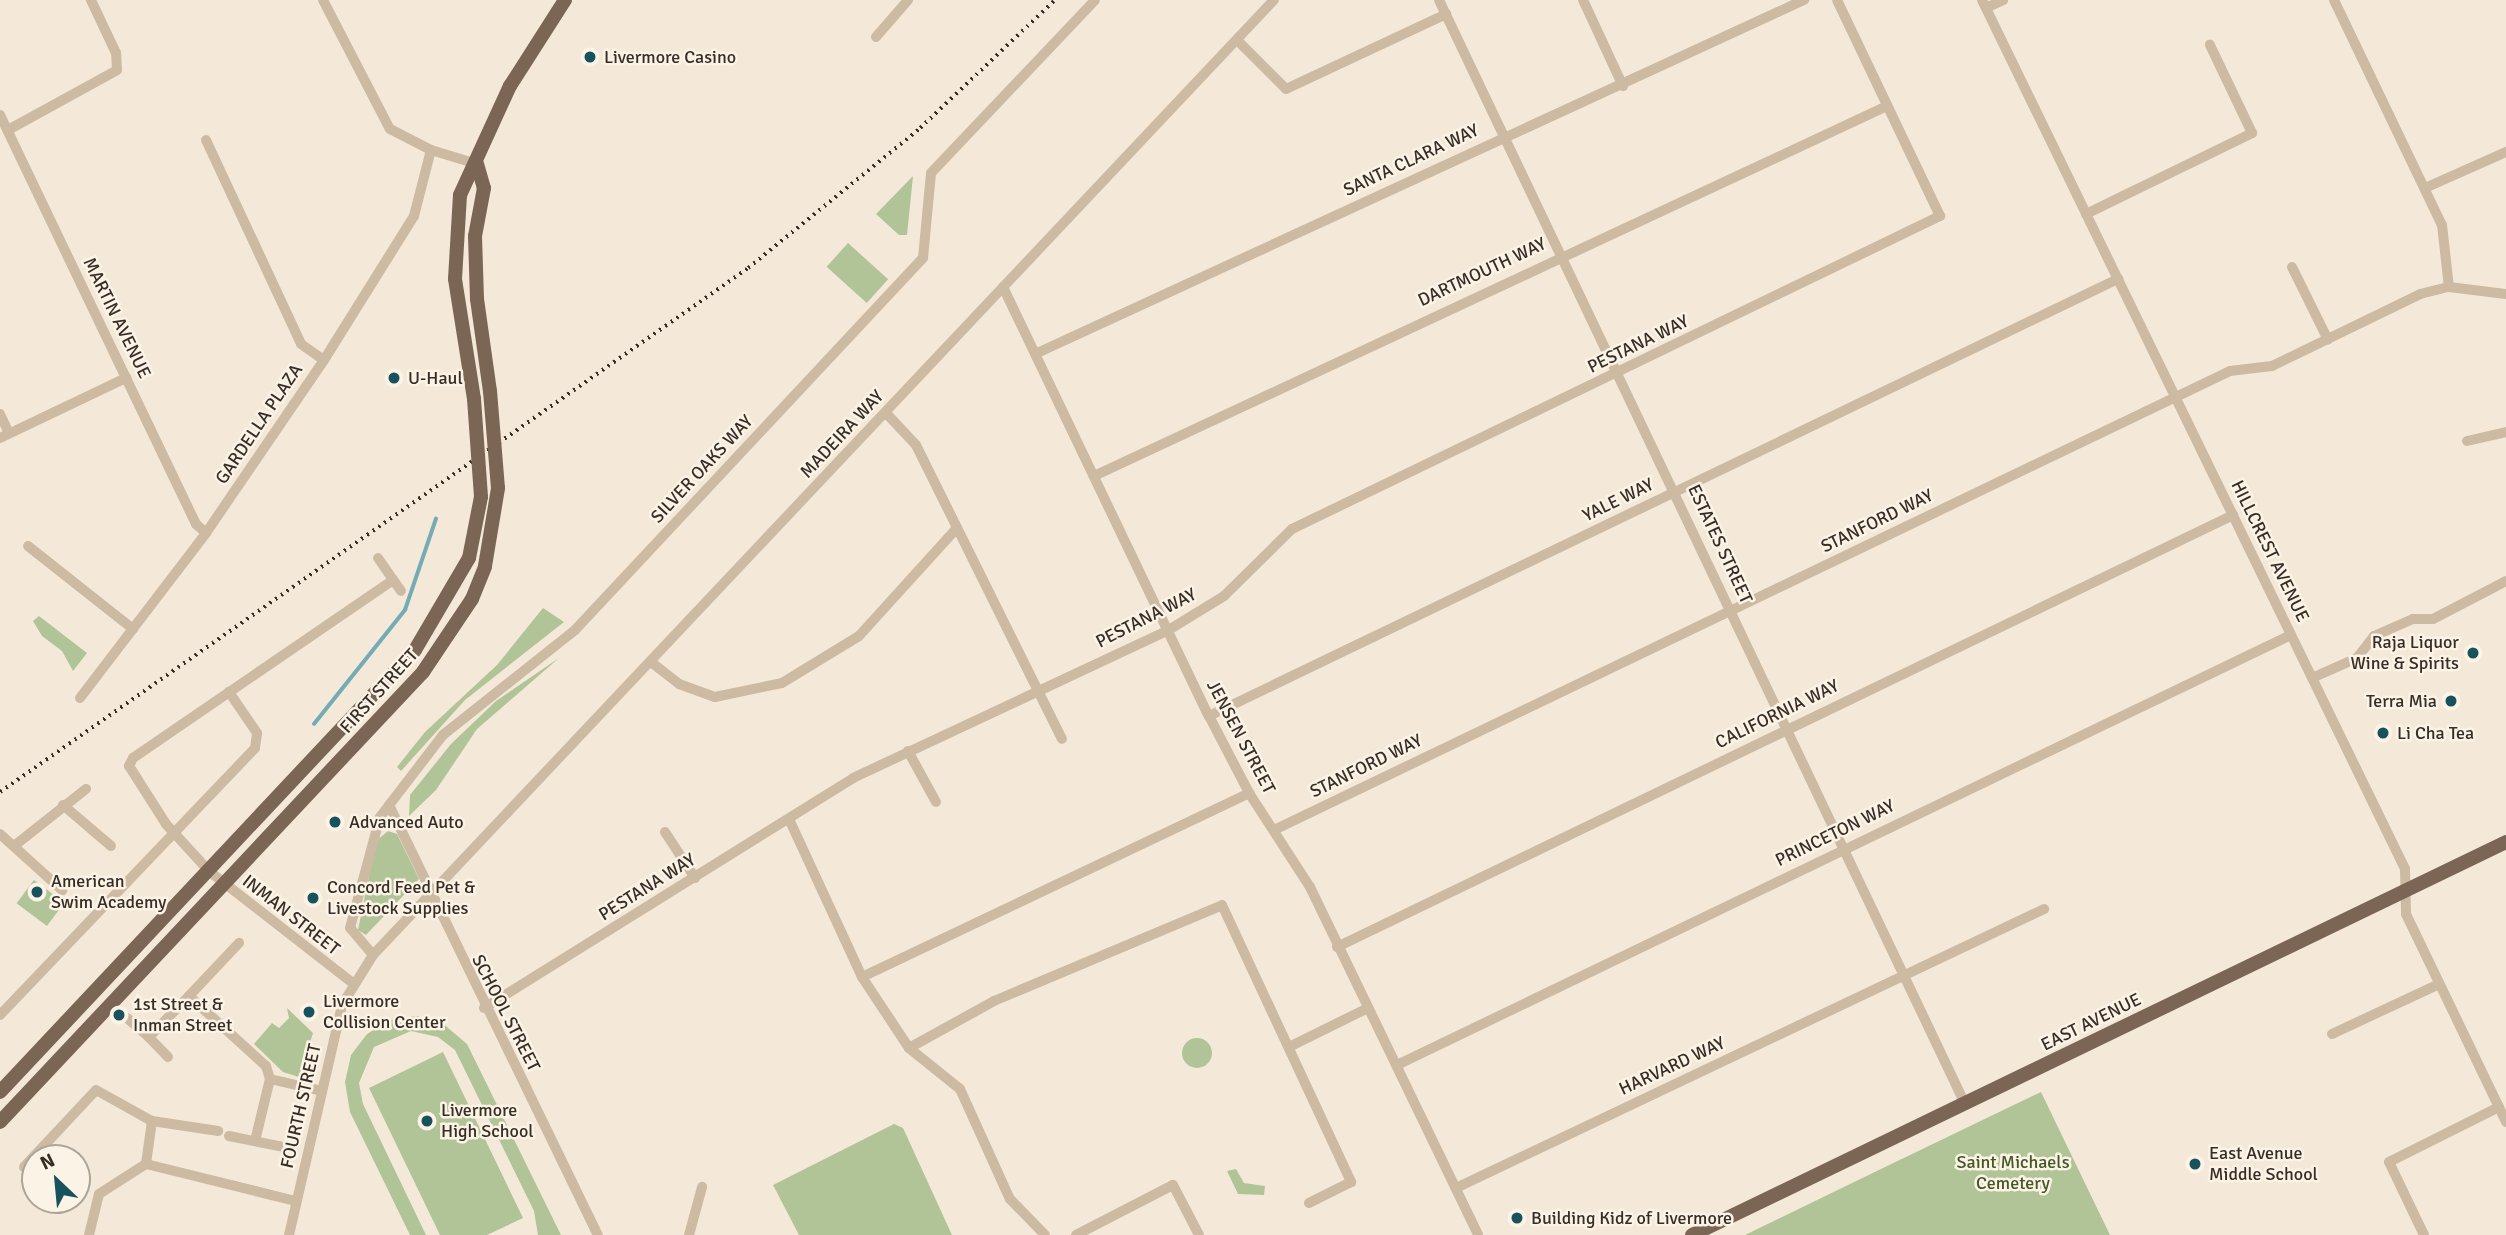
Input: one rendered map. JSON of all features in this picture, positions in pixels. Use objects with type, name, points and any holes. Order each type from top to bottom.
[{"type":"main road","name":"FIRST STREET","points":[[0,1092],[209,871],[433,627],[469,558],[481,497],[474,399],[454,236],[460,195],[477,163],[510,86],[565,0]]},
{"type":"main road","name":"FIRST STREET","points":[[0,1122],[225,887],[452,635],[485,566],[498,488],[490,391],[477,299],[475,236],[484,188],[477,163]]},
{"type":"main road","name":"EAST AVENUE","points":[[1692,1235],[2506,842]]},
{"type":"street","points":[[8,130],[108,81],[117,70],[116,53],[91,0]]},
{"type":"street","points":[[323,0],[380,118],[431,150],[477,163]]},
{"type":"street","points":[[876,37],[908,0]]},
{"type":"street","name":"SILVER OAKS WAY","points":[[373,955],[350,928],[375,826],[389,805],[467,711],[575,629],[923,258],[931,173],[1095,0]]},
{"type":"street","name":"MADEIRA WAY","points":[[432,890],[651,662],[1274,0]]},
{"type":"street","name":"ESTATES STREET","points":[[1439,0],[1617,374],[1676,491],[1841,849],[1965,1104]]},
{"type":"street","points":[[1583,0],[1623,86]]},
{"type":"street","name":"SANTA CLARA WAY","points":[[1035,354],[1504,135],[1623,86],[1804,0]]},
{"type":"street","points":[[1837,0],[1887,106]]},
{"type":"street","points":[[1984,4],[2003,0]]},
{"type":"street","points":[[2334,0],[2442,225],[2449,287]]},
{"type":"street","name":"HILLCREST AVENUE","points":[[1984,4],[2405,869],[2406,914],[2506,1122]]},
{"type":"street","points":[[1237,40],[1286,89],[1446,14]]},
{"type":"street","points":[[2086,214],[2252,134],[2210,46]]},
{"type":"street","name":"PESTANA WAY","points":[[484,1008],[789,818],[908,751],[1167,631],[1224,596],[1292,529],[1940,216],[1887,106]]},
{"type":"street","name":"DARTMOUTH WAY","points":[[1094,476],[1562,254],[1887,106]]},
{"type":"street","name":"MARTIN AVENUE","points":[[0,115],[196,524],[206,533]]},
{"type":"street","points":[[206,140],[301,344],[324,360]]},
{"type":"street","name":"GARDELLA PLAZA","points":[[79,698],[206,533],[324,360],[414,216],[431,150]]},
{"type":"street","points":[[2425,188],[2506,152]]},
{"type":"street","points":[[2291,267],[2328,340]]},
{"type":"street","name":"YALE WAY","points":[[1209,716],[2118,279]]},
{"type":"street","name":"JENSEN STREET","points":[[1003,287],[1209,716],[1248,793],[1274,830],[1337,947],[1478,1235]]},
{"type":"street","name":"STANFORD WAY","points":[[1274,830],[2230,371],[2272,366],[2420,294],[2449,287],[2506,294]]},
{"type":"street","points":[[0,414],[5,435],[126,378]]},
{"type":"street","points":[[886,413],[916,445],[1035,690],[1062,739]]},
{"type":"street","points":[[2468,441],[2506,432]]},
{"type":"street","name":"CALIFORNIA WAY","points":[[1337,947],[2233,515]]},
{"type":"street","points":[[651,662],[679,684],[715,697],[782,683],[859,636],[957,527]]},
{"type":"street","points":[[28,546],[133,629]]},
{"type":"street","points":[[378,558],[401,591]]},
{"type":"street","points":[[0,1015],[176,835],[255,748],[257,733],[229,692],[393,580]]},
{"type":"street","points":[[2312,678],[2357,658],[2374,636],[2413,619],[2433,619],[2506,581]]},
{"type":"street","name":"PRINCETON WAY","points":[[1397,1065],[1841,849],[2291,635]]},
{"type":"street","name":"INMAN STREET","points":[[229,692],[133,758],[130,766],[176,835],[225,887],[354,984]]},
{"type":"street","points":[[908,751],[936,802]]},
{"type":"street","points":[[15,846],[86,789]]},
{"type":"street","points":[[862,977],[1248,793]]},
{"type":"street","points":[[63,805],[111,846]]},
{"type":"street","name":"SCHOOL STREET","points":[[389,805],[432,890],[484,1008],[598,1235]]},
{"type":"street","points":[[789,818],[862,977],[893,1029],[909,1048],[960,1088],[1010,1199],[1045,1235]]},
{"type":"street","points":[[665,832],[695,878]]},
{"type":"street","points":[[0,834],[62,890]]},
{"type":"street","name":"FOURTH STREET","points":[[289,1235],[342,1005],[373,955],[432,890]]},
{"type":"street","points":[[909,1048],[994,1001],[1222,905],[1291,1045],[1351,1182],[1309,1203]]},
{"type":"street","name":"HARVARD WAY","points":[[1456,1188],[2044,909]]},
{"type":"street","points":[[149,1037],[239,943]]},
{"type":"street","points":[[2332,1034],[2439,984]]},
{"type":"street","points":[[189,996],[266,1066],[270,1080],[255,1141]]},
{"type":"street","points":[[1291,1045],[1368,1008]]},
{"type":"street","points":[[127,1018],[168,1057]]},
{"type":"street","points":[[270,1080],[322,1091]]},
{"type":"street","points":[[46,1144],[96,1090],[152,1121],[218,1131]]},
{"type":"street","points":[[2424,1235],[2389,1162],[2499,1107]]},
{"type":"street","points":[[146,1164],[152,1121]]},
{"type":"street","points":[[229,1136],[283,1147]]},
{"type":"street","points":[[89,1235],[99,1194],[146,1164],[296,1201]]},
{"type":"street","points":[[1076,1235],[1173,1185],[1199,1235]]},
{"type":"street","points":[[688,1235],[702,1187]]},
{"type":"green space","points":[[913,176],[907,235],[899,235],[876,214]]},
{"type":"green space","points":[[848,243],[888,279],[867,303],[827,267]]},
{"type":"green space","points":[[543,608],[564,622],[465,700],[401,771],[397,767],[425,732],[497,665]]},
{"type":"green space","points":[[39,616],[87,653],[73,671],[62,651],[42,636],[33,621]]},
{"type":"green space","points":[[559,658],[477,729],[436,790],[409,816],[410,795],[451,744],[496,701]]},
{"type":"green space","points":[[388,831],[397,834],[419,879],[366,935],[358,930],[376,841]]},
{"type":"green space","name":"American Swim Academy","points":[[34,880],[64,903],[47,926],[17,903]]},
{"type":"green space","points":[[287,1008],[313,1033],[299,1077],[283,1072],[254,1044],[272,1023],[279,1028],[289,1018]]},
{"type":"green space","points":[[417,1016],[441,1022],[467,1044],[561,1235],[538,1235],[534,1211],[455,1050],[438,1037],[411,1031],[374,1047],[359,1083],[363,1104],[426,1235],[410,1235],[350,1112],[345,1082],[351,1055],[367,1034],[390,1020]]},
{"type":"green space","points":[[1197,1038],[1208,1042],[1212,1053],[1208,1064],[1197,1068],[1186,1064],[1182,1053],[1186,1042]]},
{"type":"green space","points":[[443,1052],[523,1218],[487,1235],[440,1235],[369,1088]]},
{"type":"green space","name":"Saint Michaels Cemetery","points":[[2041,1092],[2110,1235],[1745,1235],[1883,1168]]},
{"type":"green space","points":[[894,1124],[903,1128],[952,1235],[799,1235],[773,1185]]},
{"type":"green space","points":[[1236,1169],[1244,1183],[1265,1186],[1264,1195],[1238,1194],[1227,1171]]},
{"type":"waterway","points":[[314,724],[405,610],[436,519]]},
{"type":"railway","points":[[0,792],[748,268],[920,128],[1055,0]]},
{"type":"place","name":"Livermore Casino","points":[[590,57]]},
{"type":"place","name":"U-Haul","points":[[394,378]]},
{"type":"place","name":"Raja Liquor Wine & Spirits","points":[[2473,653]]},
{"type":"place","name":"Terra Mia","points":[[2451,701]]},
{"type":"place","name":"Li Cha Tea","points":[[2383,733]]},
{"type":"place","name":"Advanced Auto","points":[[335,822]]},
{"type":"place","name":"American Swim Academy","points":[[37,892]]},
{"type":"place","name":"Concord Feed Pet & Livestock Supplies","points":[[313,898]]},
{"type":"place","name":"Livermore Collision Center","points":[[309,1012]]},
{"type":"place","name":"1st Street & Inman Street","points":[[119,1015]]},
{"type":"place","name":"Livermore High School","points":[[427,1121]]},
{"type":"place","name":"East Avenue Middle School","points":[[2195,1164]]},
{"type":"place","name":"Building Kidz of Livermore","points":[[1517,1218]]}]
